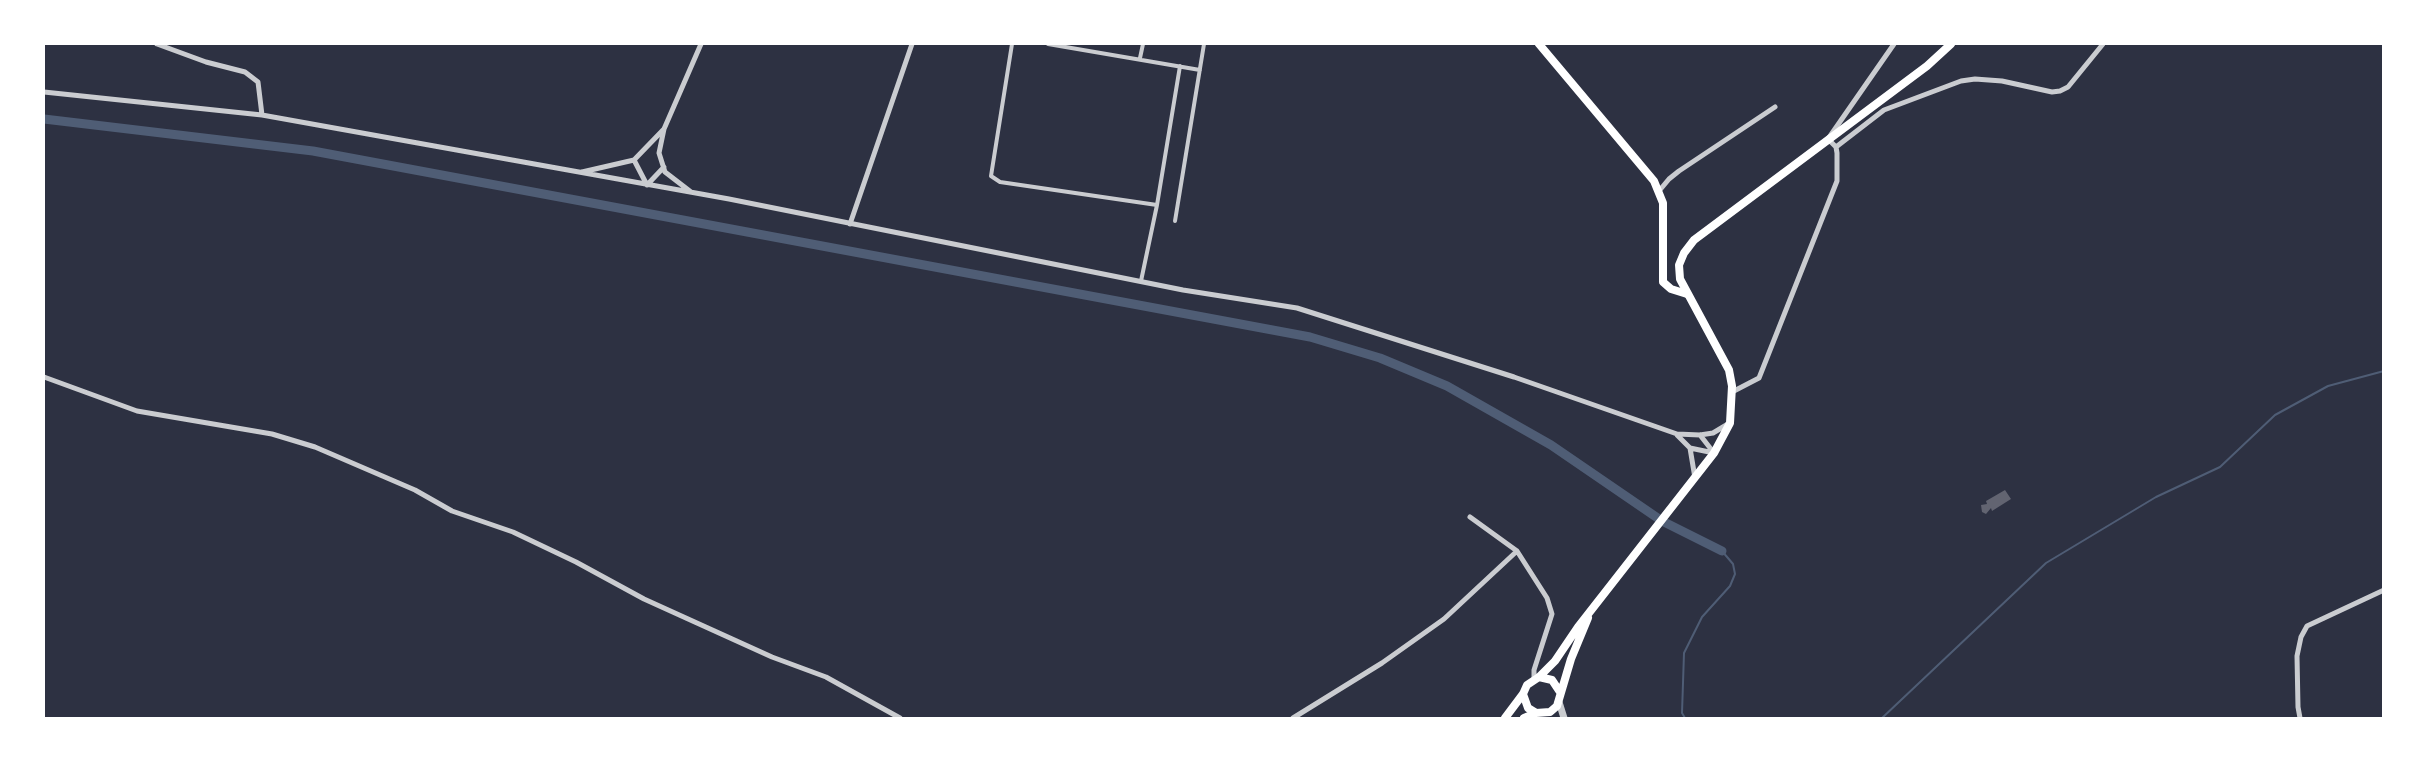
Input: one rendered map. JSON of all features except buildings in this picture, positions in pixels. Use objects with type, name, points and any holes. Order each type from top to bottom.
[{"type":"main road","points":[[1539,44],[1654,181],[1663,203],[1663,282],[1671,289],[1686,294]]},
{"type":"main road","points":[[1505,718],[1527,685],[1555,661],[1695,478],[1714,453],[1730,423],[1732,392],[1729,370],[1686,294],[1680,279],[1679,265],[1694,240],[1927,66],[1951,44]]},
{"type":"main road","points":[[1524,718],[1554,710],[1589,614]]},
{"type":"main road","points":[[1536,678],[1552,680],[1560,697]]},
{"type":"main road","points":[[1523,694],[1528,708],[1540,715]]},
{"type":"street","points":[[157,44],[206,62],[245,72],[258,82],[262,115]]},
{"type":"street","points":[[692,193],[665,172],[659,153],[664,129],[701,44]]},
{"type":"street","points":[[850,224],[912,44]]},
{"type":"street","points":[[1012,44],[991,176],[1000,182],[1157,205]]},
{"type":"street","points":[[1048,44],[1200,70]]},
{"type":"street","points":[[1140,58],[1143,44]]},
{"type":"street","points":[[1175,221],[1204,44]]},
{"type":"street","points":[[1732,392],[1759,378],[1837,181],[1836,147],[1828,139],[1894,44]]},
{"type":"street","points":[[1836,147],[1884,110],[1961,81],[1975,79],[2002,81],[2060,91],[2068,87],[2103,44]]},
{"type":"street","points":[[1141,281],[1157,205],[1180,66]]},
{"type":"street","points":[[44,92],[262,115],[692,193],[1141,281],[1298,308],[1514,377],[1677,434],[1713,433],[1730,423]]},
{"type":"street","points":[[1659,191],[1678,171],[1775,107]]},
{"type":"street","points":[[580,172],[634,160],[664,129]]},
{"type":"street","points":[[634,160],[647,185]]},
{"type":"street","points":[[647,185],[664,167]]},
{"type":"street","points":[[44,377],[137,411],[272,434],[315,447],[416,490],[452,511],[513,532],[576,562],[644,599],[772,657],[826,677],[900,718]]},
{"type":"street","points":[[1677,434],[1690,448],[1695,478]]},
{"type":"street","points":[[1700,435],[1714,453]]},
{"type":"street","points":[[1690,448],[1714,453]]},
{"type":"street","points":[[1470,517],[1517,551],[1547,598],[1552,614],[1534,670],[1536,678]]},
{"type":"street","points":[[1293,718],[1382,663],[1444,619],[1517,551]]},
{"type":"street","points":[[2301,718],[2298,707],[2297,656],[2301,637],[2307,626],[2384,590]]},
{"type":"street","points":[[1560,697],[1564,718]]},
{"type":"waterway","points":[[44,119],[313,151],[1310,337],[1380,358],[1447,386],[1551,445],[1662,521],[1722,551]]},
{"type":"waterway","points":[[1882,718],[2046,563],[2156,497],[2220,467],[2275,415],[2328,386],[2384,371]]},
{"type":"waterway","points":[[1685,718],[1682,713],[1684,653],[1702,617],[1730,586],[1735,574],[1733,564],[1722,551]]}]
